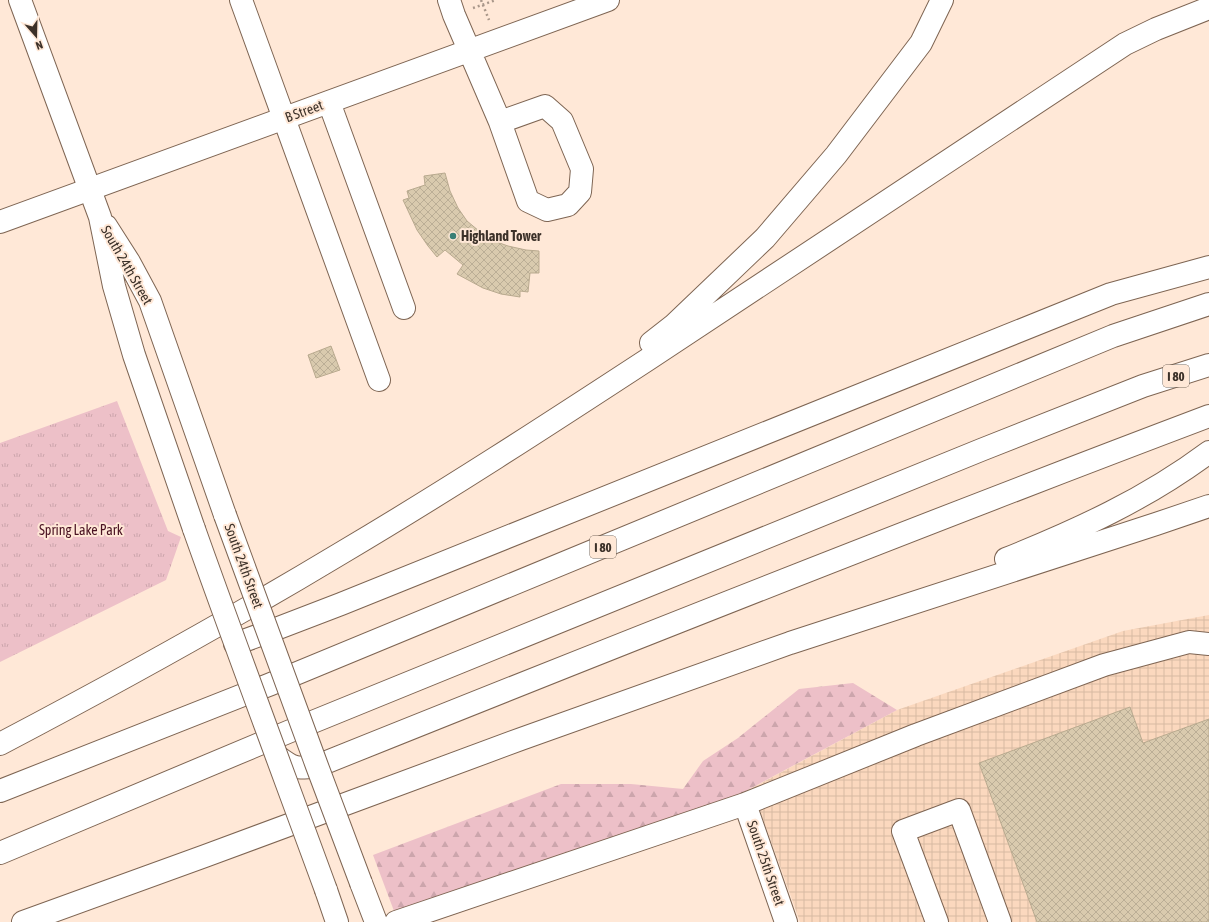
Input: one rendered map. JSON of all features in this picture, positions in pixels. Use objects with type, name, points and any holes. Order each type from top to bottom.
[{"type":"main road","name":"South 24th Street","points":[[20,0],[100,217],[114,286],[134,355],[235,644],[337,922]]},
{"type":"main road","points":[[241,0],[379,380]]},
{"type":"main road","points":[[449,0],[500,122],[528,201],[547,210],[568,205],[580,192],[582,169],[562,122],[545,106],[500,122]]},
{"type":"main road","name":"B Street","points":[[0,222],[608,0]]},
{"type":"main road","points":[[555,420],[674,325],[765,238],[836,155],[921,43],[942,0]]},
{"type":"main road","points":[[0,744],[87,698],[244,610],[371,535],[555,420],[765,284],[1125,44],[1156,29],[1209,8]]},
{"type":"main road","points":[[329,102],[404,308]]},
{"type":"main road","name":"South 24th Street","points":[[100,217],[129,262],[150,301],[225,515],[376,922]]},
{"type":"main road","points":[[235,644],[602,499],[1111,294],[1209,267]]},
{"type":"main road","name":"I 80","points":[[0,791],[278,681],[1113,336],[1208,304]]},
{"type":"main road","name":"I 80","points":[[0,853],[288,732],[981,450],[1143,386],[1209,365]]},
{"type":"main road","points":[[277,756],[288,764],[300,768],[317,766],[540,676],[1209,416]]},
{"type":"main road","points":[[790,643],[1046,543],[1101,518],[1159,486],[1190,467],[1209,452]]},
{"type":"main road","points":[[23,922],[521,739],[790,643],[1209,506]]},
{"type":"main road","points":[[396,922],[745,804],[916,735],[1104,665],[1189,642],[1209,644]]},
{"type":"main road","name":"South 25th Street","points":[[745,804],[786,922]]},
{"type":"main road","points":[[936,922],[903,831],[959,810],[1000,922]]},
{"type":"path","points":[[481,0],[483,5],[496,0]]},
{"type":"shaded area","points":[[1209,615],[1209,922],[800,922],[752,788],[897,710],[1123,631]]},
{"type":"green space","name":"Spring Lake Park","points":[[117,401],[168,531],[181,537],[166,580],[0,662],[0,443]]},
{"type":"green space","points":[[853,683],[897,710],[727,801],[394,911],[373,855],[561,784],[631,784],[683,789],[703,761],[738,738],[799,689]]},
{"type":"building","name":"Highland Tower","points":[[445,173],[450,191],[458,208],[467,221],[479,231],[494,241],[508,246],[539,251],[539,273],[530,273],[528,292],[520,291],[520,297],[501,294],[483,288],[457,274],[463,265],[445,250],[437,257],[428,246],[417,230],[403,200],[409,198],[407,191],[425,185],[424,176]]},
{"type":"building","points":[[331,346],[340,370],[316,378],[308,355]]},
{"type":"building","points":[[1130,707],[1143,743],[1209,719],[1209,922],[1037,922],[979,763]]},
{"type":"place","name":"Highland Tower","points":[[453,236]]}]
